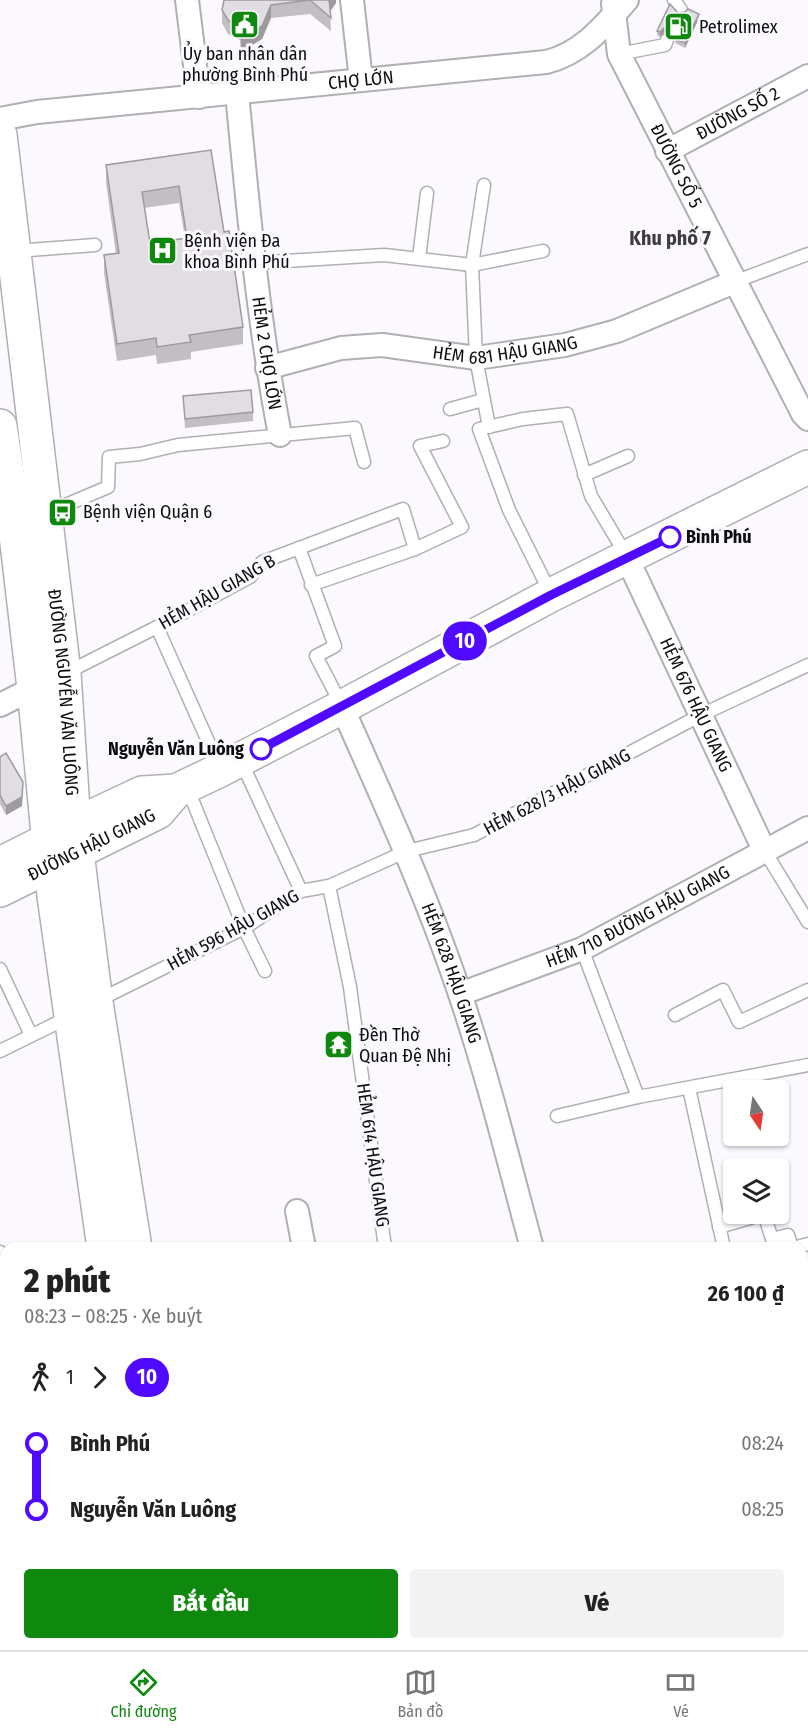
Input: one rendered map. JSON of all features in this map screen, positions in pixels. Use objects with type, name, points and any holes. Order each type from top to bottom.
[{"type":"main road","name":"ĐƯỜNG NGUYỄN VĂN LUÔNG","points":[[0,135],[7,252],[45,513],[64,673],[63,846]]},
{"type":"main road","name":"ĐƯỜNG NGUYỄN VĂN LUÔNG","points":[[0,426],[8,528],[63,846],[83,1009],[103,1242]]},
{"type":"main road","name":"ĐƯỜNG HẬU GIANG","points":[[0,864],[63,846],[158,812],[181,788],[342,707],[551,595],[808,467]]},
{"type":"main road","name":"ĐƯỜNG HẬU GIANG","points":[[0,890],[63,846]]},
{"type":"main road","name":"ĐƯỜNG NGUYỄN VĂN LUÔNG","points":[[83,1009],[134,1242]]},
{"type":"street","points":[[187,0],[199,97]]},
{"type":"street","points":[[352,0],[361,80]]},
{"type":"street","name":"CHỢ LỚN","points":[[0,119],[37,112],[529,64],[560,59],[584,45],[618,5]]},
{"type":"street","name":"ĐƯỜNG SỐ 5","points":[[618,5],[619,54],[734,282],[803,414],[808,419]]},
{"type":"street","name":"ĐƯỜNG SỐ 2","points":[[668,151],[808,76]]},
{"type":"street","name":"HẺM 2 CHỢ LỚN","points":[[237,93],[253,263],[267,368],[280,435]]},
{"type":"street","name":"HẺM 681 HẬU GIANG","points":[[267,368],[341,348],[382,345],[476,358],[565,345],[617,331],[734,282]]},
{"type":"street","name":"HẺM 676 HẬU GIANG","points":[[627,558],[764,850]]},
{"type":"street","points":[[0,705],[34,688]]},
{"type":"street","name":"HẺM 628 HẬU GIANG","points":[[342,707],[407,852],[460,994],[501,1130],[530,1242]]},
{"type":"street","name":"HẺM 710 ĐƯỜNG HẬU GIANG","points":[[460,994],[582,949],[808,828]]},
{"type":"street","points":[[297,1211],[303,1242]]},
{"type":"lane","points":[[619,54],[665,45],[667,40]]},
{"type":"lane","points":[[484,184],[472,265],[476,358],[489,427]]},
{"type":"lane","points":[[419,258],[427,193]]},
{"type":"lane","points":[[7,252],[95,245]]},
{"type":"lane","points":[[253,263],[384,255],[472,265],[543,251]]},
{"type":"lane","points":[[734,282],[808,254]]},
{"type":"lane","points":[[450,409],[483,400]]},
{"type":"lane","points":[[551,595],[509,510],[479,429],[524,419],[567,414],[591,496],[627,558]]},
{"type":"lane","points":[[45,513],[108,487],[109,457],[140,454],[178,445],[355,428],[364,462]]},
{"type":"lane","points":[[311,585],[415,549],[462,527],[420,446],[443,441]]},
{"type":"lane","points":[[584,475],[628,456]]},
{"type":"lane","name":"HẺM HẬU GIANG B","points":[[64,673],[250,577],[262,562],[403,509],[415,549]]},
{"type":"lane","points":[[299,548],[335,646],[316,656],[342,707]]},
{"type":"lane","points":[[157,627],[301,891]]},
{"type":"lane","name":"HẺM 628/3 HẬU GIANG","points":[[407,852],[474,836],[701,715],[808,665]]},
{"type":"lane","points":[[181,788],[265,971]]},
{"type":"lane","points":[[764,850],[808,922]]},
{"type":"lane","name":"HẺM 596 HẬU GIANG","points":[[0,1051],[244,928],[301,891],[329,886],[407,852]]},
{"type":"lane","name":"HẺM 614 HẬU GIANG","points":[[329,886],[350,987],[385,1242]]},
{"type":"lane","points":[[582,949],[638,1097]]},
{"type":"lane","points":[[0,969],[32,1035]]},
{"type":"lane","points":[[675,1015],[723,990],[739,1022],[808,990]]},
{"type":"lane","points":[[557,1116],[638,1097],[808,1065]]},
{"type":"lane","points":[[689,1088],[723,1242]]},
{"type":"lane","points":[[719,1227],[764,1214],[772,1239],[788,1235],[791,1242]]},
{"type":"building","points":[[224,0],[310,0],[271,5],[262,26],[241,39],[240,27],[228,20],[222,10]]},
{"type":"building","points":[[310,0],[329,0],[331,18]]},
{"type":"building","name":"Petrolimex","points":[[670,4],[678,13],[688,9],[699,14],[685,43],[675,39],[671,28],[665,27],[660,32],[657,31]]},
{"type":"building","points":[[211,150],[224,232],[229,231],[243,327],[189,335],[191,342],[157,347],[156,338],[117,344],[104,255],[119,253],[106,165]],"holes":[[[179,186],[187,238],[150,243],[142,192]]]},
{"type":"building","points":[[251,390],[253,412],[185,419],[183,396]]},
{"type":"building","points":[[6,753],[23,782],[22,797],[6,806],[0,795],[0,757]]},
{"type":"bus line","name":"10","points":[[261,749],[551,595],[670,537]]},
{"type":"place","name":"Ủy ban nhân dân phường Bình Phú","points":[[245,25]]},
{"type":"place","name":"Petrolimex","points":[[678,27]]},
{"type":"place","name":"Bệnh viện Đa khoa Bình Phú","points":[[163,251]]},
{"type":"place","name":"Bệnh viện Quận 6","points":[[62,512]]},
{"type":"place","name":"Bình Phú","points":[[670,537]]},
{"type":"place","name":"Nguyễn Văn Luông","points":[[261,749]]},
{"type":"place","name":"Đền Thờ Quan Đệ Nhị","points":[[338,1045]]},
{"type":"district","name":"Khu phố 7","points":[[670,238]]}]
